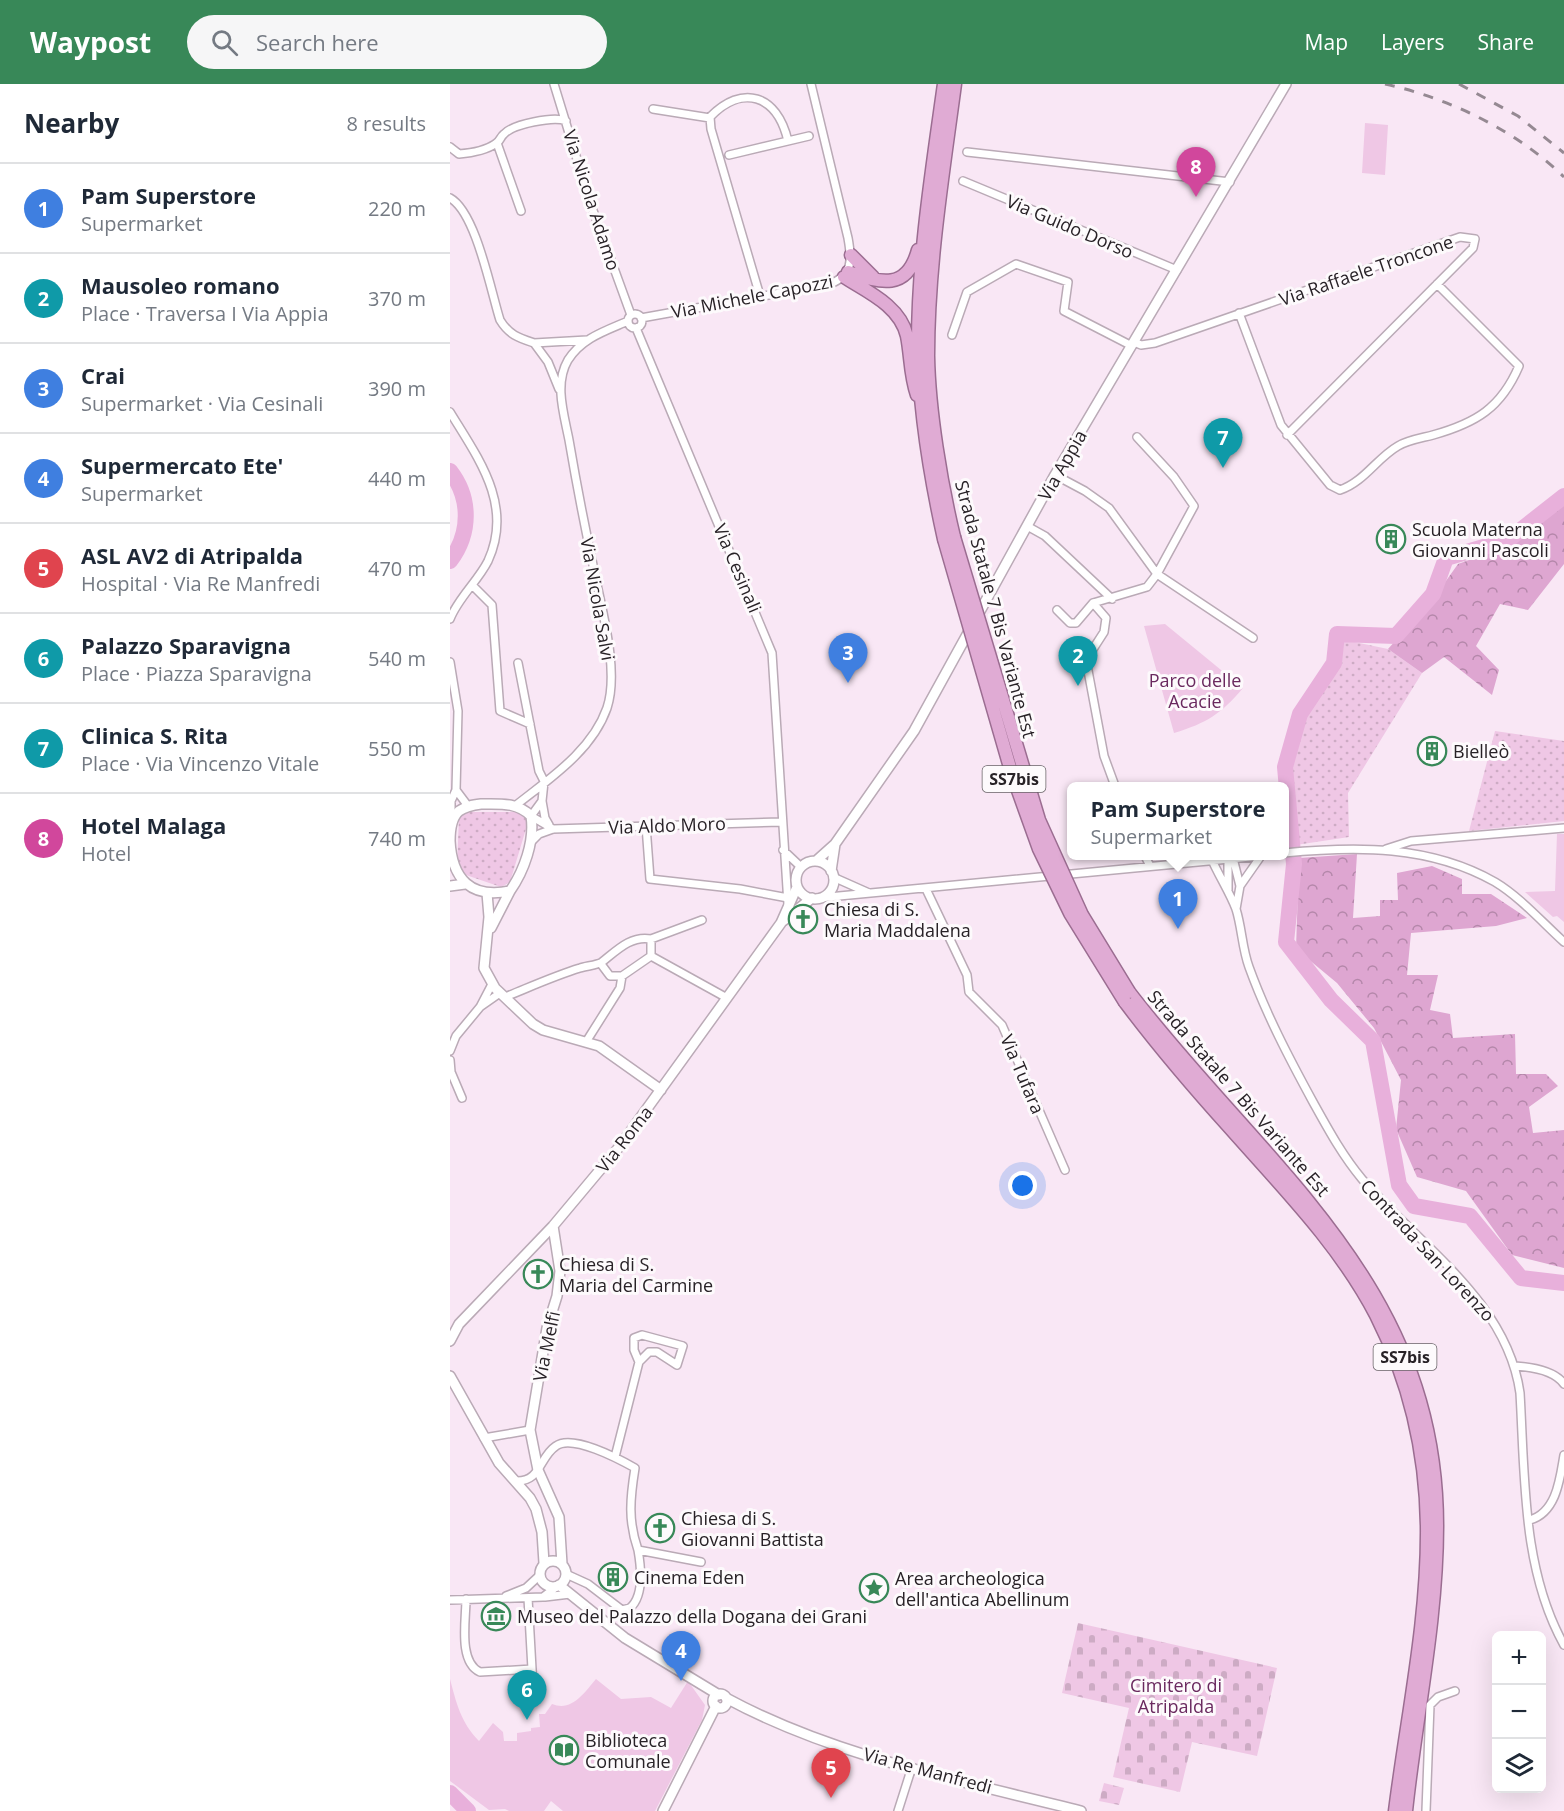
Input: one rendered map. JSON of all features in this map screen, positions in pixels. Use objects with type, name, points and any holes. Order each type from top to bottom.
[{"type":"highway","name":"Strada Statale 7 Bis Variante Est","points":[[944,84],[927,220],[918,344],[922,408],[949,538],[1039,820],[1082,915],[1127,997],[1305,1197],[1351,1256],[1388,1318],[1419,1397],[1430,1443],[1435,1479],[1436,1561],[1430,1629],[1399,1810]]},
{"type":"highway","name":"Strada Statale 7 Bis Variante Est","points":[[949,538],[928,358],[933,255],[955,84]]},
{"type":"highway","points":[[846,275],[897,280],[911,270],[927,220]]},
{"type":"highway","points":[[851,255],[866,273],[879,280]]},
{"type":"highway","points":[[846,275],[887,305],[900,319],[907,335],[912,380],[922,408]]},
{"type":"street","name":"Via Nicola Adamo","points":[[554,84],[591,205],[630,318]]},
{"type":"street","name":"Via Michele Capozzi","points":[[641,318],[830,284],[846,275],[851,255],[811,84]]},
{"type":"street","name":"Via Appia","points":[[816,861],[835,844],[914,731],[1055,475],[1286,84]]},
{"type":"street","points":[[759,91],[776,111],[788,141]]},
{"type":"street","points":[[731,92],[715,108],[710,118],[711,129],[760,296]]},
{"type":"street","points":[[653,109],[710,118]]},
{"type":"street","points":[[450,147],[459,154],[467,153],[498,143],[505,132],[545,119],[560,118],[566,121]]},
{"type":"street","points":[[729,155],[809,136]]},
{"type":"street","points":[[498,143],[521,212]]},
{"type":"street","points":[[967,152],[1230,182]]},
{"type":"street","name":"Via Guido Dorso","points":[[963,181],[1177,270]]},
{"type":"street","points":[[450,198],[464,212],[471,227],[500,320],[506,330],[515,337],[534,343],[587,340]]},
{"type":"street","name":"Via Raffaele Troncone","points":[[1133,344],[1155,343],[1460,237],[1476,239],[1473,248],[1287,435]]},
{"type":"street","points":[[952,335],[967,292],[1016,264],[1068,282],[1064,311],[1133,344]]},
{"type":"street","points":[[1239,314],[1287,435],[1330,485],[1340,490],[1364,475],[1399,445],[1462,425],[1496,405],[1519,366],[1437,284]]},
{"type":"street","points":[[560,392],[563,371],[576,349],[587,340],[630,318],[641,318],[641,324],[636,328],[630,327],[630,318]]},
{"type":"street","name":"Via Cesinali","points":[[636,328],[772,653],[778,714],[783,850],[793,885]]},
{"type":"street","points":[[534,343],[550,367],[560,392]]},
{"type":"street","points":[[550,367],[563,371]]},
{"type":"street","name":"Via Nicola Salvi","points":[[515,806],[577,754],[599,726],[607,707],[611,678],[605,625],[560,392]]},
{"type":"street","points":[[450,412],[490,482],[498,514],[493,547],[488,562],[450,619]]},
{"type":"street","points":[[1056,610],[1070,623],[1076,623],[1093,603],[1147,587],[1157,574],[1194,506],[1174,477],[1137,438]]},
{"type":"street","points":[[1055,475],[1085,490],[1109,508],[1157,574],[1253,638]]},
{"type":"street","points":[[1027,526],[1045,536],[1112,599]]},
{"type":"street","points":[[472,585],[492,605],[500,711],[530,724]]},
{"type":"street","points":[[1093,603],[1106,618],[1104,632],[1086,660],[1104,756],[1114,782]]},
{"type":"street","points":[[450,663],[458,711],[456,790],[451,801],[451,863],[465,884]]},
{"type":"street","points":[[518,663],[540,774],[544,781],[542,801],[544,818],[553,829]]},
{"type":"street","points":[[456,790],[468,806]]},
{"type":"street","points":[[487,936],[510,891],[521,875],[528,848],[531,816],[542,801]]},
{"type":"street","points":[[452,826],[454,816],[468,806],[507,804],[524,809],[553,829]]},
{"type":"street","name":"Via Aldo Moro","points":[[553,829],[781,822]]},
{"type":"street","points":[[646,826],[650,879],[740,889],[788,898]]},
{"type":"street","points":[[1383,850],[1411,841],[1564,828]]},
{"type":"street","points":[[528,848],[539,834],[553,829]]},
{"type":"street","name":"Via Appia","points":[[832,874],[835,844]]},
{"type":"street","points":[[783,850],[801,867]]},
{"type":"street","points":[[1289,853],[1383,850],[1416,853],[1460,867],[1496,883],[1564,942]]},
{"type":"street","points":[[1147,860],[1150,866]]},
{"type":"street","points":[[872,895],[832,874],[827,866],[816,861],[801,867],[793,885],[803,894],[815,898],[872,895],[1212,860]]},
{"type":"street","name":"Contrada San Lorenzo","points":[[1212,860],[1236,909],[1242,944],[1262,999],[1292,1064],[1342,1154],[1398,1219],[1476,1297],[1498,1327],[1515,1366],[1520,1394],[1533,1563],[1548,1612],[1564,1645]]},
{"type":"street","name":"Contrada San Lorenzo","points":[[1229,896],[1231,860]]},
{"type":"street","name":"Contrada San Lorenzo","points":[[1232,860],[1240,886]]},
{"type":"street","name":"Contrada San Lorenzo","points":[[1236,909],[1240,886],[1258,860]]},
{"type":"street","points":[[815,898],[828,893],[832,874]]},
{"type":"street","points":[[450,886],[465,884],[487,893],[510,891]]},
{"type":"street","name":"Via Roma","points":[[788,909],[788,898],[793,885]]},
{"type":"street","name":"Via Roma","points":[[450,1341],[459,1324],[553,1226],[620,1146],[782,923],[788,909],[793,885]]},
{"type":"street","name":"Via Tufara","points":[[926,889],[967,975],[969,992],[1002,1025],[1065,1170]]},
{"type":"street","points":[[487,893],[490,906],[484,968],[492,984],[532,1024],[543,1030],[599,1046],[661,1090]]},
{"type":"street","name":"Via Roma","points":[[782,923],[815,898]]},
{"type":"street","points":[[480,1007],[502,995],[573,970],[601,963],[608,955],[633,940],[642,937],[651,939],[702,920]]},
{"type":"street","points":[[651,939],[651,956]]},
{"type":"street","points":[[651,956],[727,998]]},
{"type":"street","points":[[601,963],[610,976],[622,976],[651,956]]},
{"type":"street","points":[[586,1042],[620,988],[622,976]]},
{"type":"street","points":[[450,1051],[456,1036],[480,1007],[492,984]]},
{"type":"street","points":[[450,1060],[451,1072],[462,1098]]},
{"type":"street","name":"Via Melfi","points":[[530,1430],[547,1328],[558,1288],[560,1271],[553,1226]]},
{"type":"street","points":[[615,1457],[639,1362],[649,1352],[657,1352],[677,1365],[683,1346],[642,1335],[634,1338],[634,1350],[639,1362]]},
{"type":"street","points":[[1515,1366],[1533,1367],[1561,1380],[1564,1384]]},
{"type":"street","points":[[450,1376],[499,1463],[530,1498],[540,1521],[544,1563],[540,1575],[526,1588],[506,1596]]},
{"type":"street","points":[[484,1438],[530,1430],[538,1470],[558,1517],[563,1579],[570,1594],[625,1638],[700,1682],[720,1702],[663,1811]]},
{"type":"street","points":[[516,1481],[523,1481],[538,1470],[555,1446],[569,1441],[615,1457],[635,1468],[629,1509],[630,1526],[641,1566],[637,1597],[630,1608],[622,1610],[588,1584],[563,1579],[546,1585],[540,1575]]},
{"type":"street","points":[[1530,1520],[1538,1518],[1549,1508],[1555,1495],[1564,1455]]},
{"type":"street","points":[[638,1550],[701,1562]]},
{"type":"street","points":[[544,1563],[551,1560],[562,1564]]},
{"type":"street","points":[[543,1597],[563,1579]]},
{"type":"street","points":[[563,1579],[581,1602]]},
{"type":"street","points":[[450,1600],[506,1596],[528,1598],[570,1594]]},
{"type":"street","points":[[528,1598],[534,1701]]},
{"type":"street","points":[[462,1599],[466,1651],[474,1669],[480,1672],[532,1669]]},
{"type":"street","points":[[1426,1811],[1430,1705],[1438,1697],[1455,1691]]},
{"type":"street","name":"Via Re Manfredi","points":[[720,1702],[744,1708],[820,1739],[912,1767],[1082,1811]]},
{"type":"street","points":[[897,1811],[912,1767]]},
{"type":"green space","points":[[1365,123],[1388,125],[1385,175],[1362,173]]},
{"type":"green space","points":[[1564,500],[1564,564],[1528,610],[1500,604],[1476,646],[1499,670],[1492,695],[1444,657],[1422,673],[1388,649],[1433,599],[1458,564],[1510,545]]},
{"type":"green space","name":"Parco delle Acacie","points":[[1165,624],[1243,688],[1228,705],[1213,716],[1174,733],[1144,626]]},
{"type":"green space","points":[[1340,639],[1388,649],[1422,673],[1348,793],[1349,837],[1296,845],[1289,768],[1301,718],[1337,665]]},
{"type":"green space","points":[[1495,731],[1564,741],[1564,821],[1469,831]]},
{"type":"green space","points":[[467,812],[516,812],[524,813],[529,819],[510,882],[501,887],[463,874],[457,868],[459,816]]},
{"type":"green space","points":[[1557,834],[1564,834],[1564,922],[1557,916],[1553,917],[1525,892],[1555,891]]},
{"type":"green space","points":[[1357,854],[1353,918],[1380,916],[1380,900],[1398,900],[1397,873],[1432,866],[1462,879],[1462,894],[1491,894],[1527,918],[1496,926],[1411,933],[1407,975],[1438,975],[1430,1010],[1450,1014],[1453,1038],[1515,1034],[1516,1074],[1546,1074],[1558,1086],[1529,1107],[1533,1133],[1564,1130],[1564,1268],[1512,1255],[1466,1191],[1417,1177],[1396,1129],[1401,1080],[1374,1028],[1337,983],[1296,949],[1299,858]]},
{"type":"green space","name":"Cimitero di Atripalda","points":[[1078,1623],[1277,1668],[1257,1756],[1192,1742],[1180,1792],[1113,1777],[1129,1708],[1062,1693]]},
{"type":"green space","points":[[450,1679],[463,1720],[479,1741],[493,1723],[503,1732],[504,1741],[517,1741],[517,1733],[540,1727],[539,1714],[545,1714],[552,1704],[566,1705],[577,1700],[596,1679],[621,1699],[651,1697],[671,1708],[688,1681],[705,1705],[702,1720],[655,1811],[563,1811],[551,1801],[544,1811],[489,1810],[450,1781]]},
{"type":"green space","points":[[1104,1783],[1124,1788],[1119,1805],[1099,1801]]},
{"type":"waterway","points":[[450,471],[462,493],[466,516],[462,539],[450,561]]},
{"type":"waterway","points":[[1286,782],[1285,767],[1300,714],[1334,663],[1337,634],[1396,636],[1433,594],[1446,558],[1508,540],[1564,496]]},
{"type":"waterway","points":[[1289,810],[1294,864],[1286,942],[1331,1000],[1373,1041],[1399,1185],[1414,1206],[1470,1216],[1521,1278],[1564,1283]]},
{"type":"waterway","points":[[450,1793],[468,1811]]},
{"type":"railway","points":[[1385,84],[1433,98],[1481,118],[1525,145],[1564,177]]},
{"type":"railway","points":[[1459,84],[1518,116],[1564,153]]},
{"type":"place","name":"Hotel Malaga","points":[[1196,197]]},
{"type":"place","name":"Clinica S. Rita","points":[[1223,468]]},
{"type":"place","name":"Scuola Materna Giovanni Pascoli","points":[[1391,539]]},
{"type":"place","name":"Crai","points":[[848,683]]},
{"type":"place","name":"Mausoleo romano","points":[[1078,686]]},
{"type":"place","name":"Bielleò","points":[[1432,751]]},
{"type":"place","name":"Chiesa di S. Maria Maddalena","points":[[803,919]]},
{"type":"place","name":"Pam Superstore","points":[[1178,929]]},
{"type":"place","name":"Chiesa di S. Maria del Carmine","points":[[538,1274]]},
{"type":"place","name":"Chiesa di S. Giovanni Battista","points":[[660,1528]]},
{"type":"place","name":"Cinema Eden","points":[[613,1577]]},
{"type":"place","name":"Area archeologica dell'antica Abellinum","points":[[874,1588]]},
{"type":"place","name":"Museo del Palazzo della Dogana dei Grani","points":[[496,1616]]},
{"type":"place","name":"Supermercato Ete'","points":[[681,1681]]},
{"type":"place","name":"Palazzo Sparavigna","points":[[527,1720]]},
{"type":"place","name":"Biblioteca Comunale","points":[[564,1750]]},
{"type":"place","name":"ASL AV2 di Atripalda","points":[[831,1798]]}]
